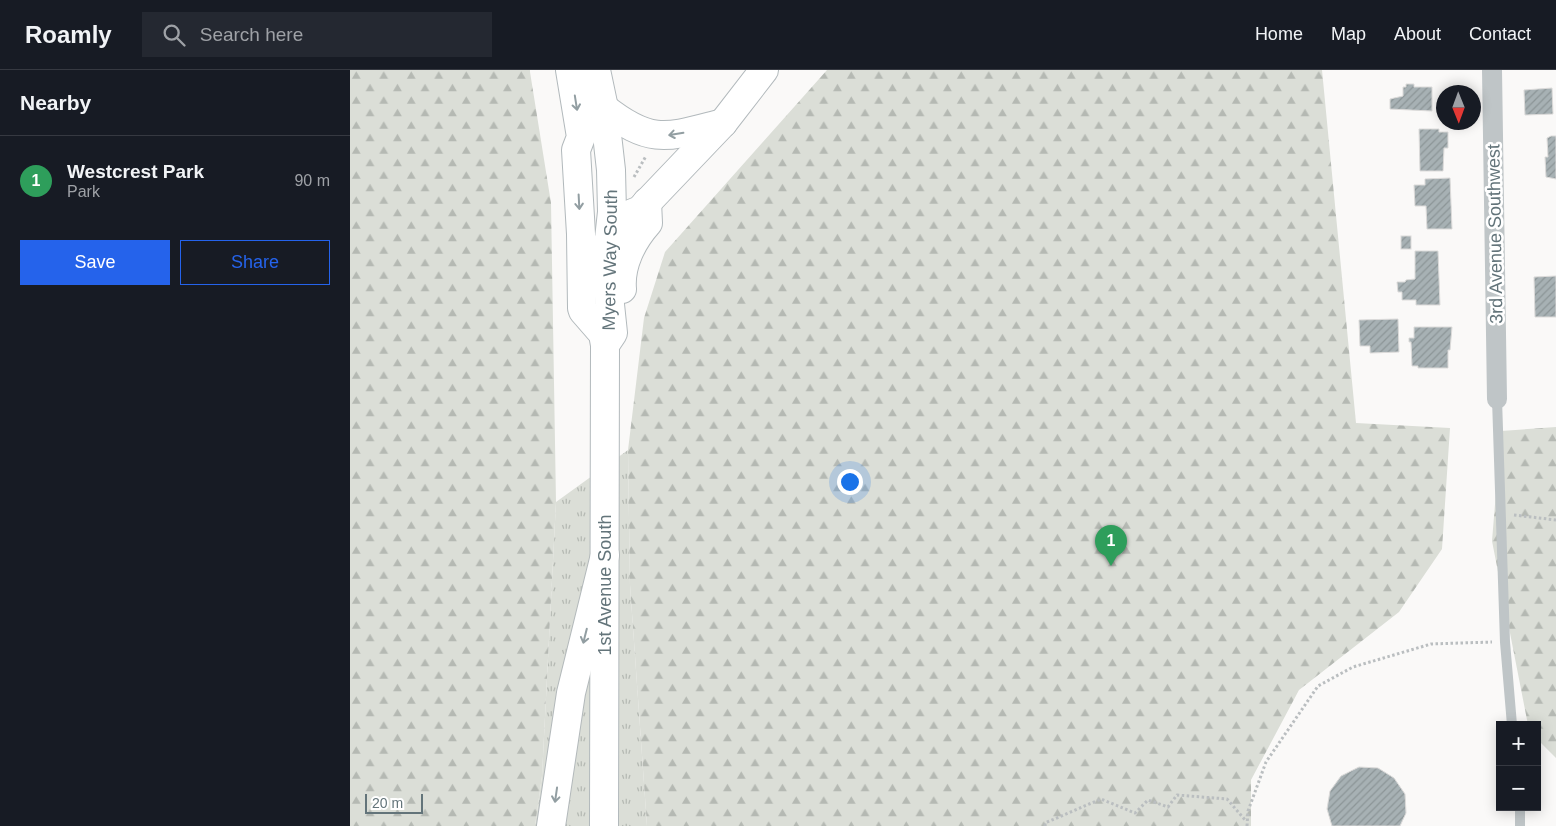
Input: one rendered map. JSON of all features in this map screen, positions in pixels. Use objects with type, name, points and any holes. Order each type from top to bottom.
[{"type":"main road","name":"Myers Way South","points":[[570,70],[581,137],[576,150],[581,234],[582,308],[603,334],[609,334],[614,224],[611,170],[604,108],[596,70]]},
{"type":"main road","points":[[640,190],[723,123],[764,70]]},
{"type":"main road","points":[[604,108],[622,122],[639,131],[656,135],[673,135],[723,123]]},
{"type":"main road","points":[[581,137],[591,145],[594,179],[599,197],[614,224]]},
{"type":"main road","points":[[582,308],[584,286],[593,265],[614,224],[640,210],[640,190]]},
{"type":"main road","points":[[609,334],[623,302],[622,283],[627,256],[638,234],[648,223],[640,190]]},
{"type":"main road","name":"1st Avenue South","points":[[604,826],[609,334]]},
{"type":"main road","points":[[551,826],[571,693],[606,554]]},
{"type":"street","name":"3rd Avenue Southwest","points":[[1492,70],[1497,399]]},
{"type":"lane","points":[[1497,399],[1505,647],[1512,721]]},
{"type":"lane","points":[[1520,811],[1520,826]]},
{"type":"path","points":[[640,190],[650,148]]},
{"type":"path","points":[[1502,514],[1556,520]]},
{"type":"path","points":[[1247,824],[1248,811],[1266,762],[1318,686],[1353,667],[1432,644],[1505,647]]},
{"type":"path","points":[[1045,826],[1045,823],[1100,799],[1135,813],[1148,800],[1168,807],[1177,795],[1227,799],[1247,824]]},
{"type":"green space","points":[[350,70],[530,70],[551,203],[556,502],[542,776],[535,826],[350,826]]},
{"type":"green space","points":[[827,70],[1322,70],[1356,423],[1450,428],[1442,549],[1399,612],[1299,690],[1251,780],[1251,826],[647,826],[630,585],[628,450],[644,318],[665,252]]},
{"type":"green space","points":[[1556,427],[1556,758],[1541,743],[1541,721],[1527,721],[1492,541],[1501,431]]},
{"type":"green space","points":[[628,450],[630,585],[647,826],[535,826],[542,776],[556,502]]},
{"type":"building","points":[[1406,84],[1414,84],[1414,87],[1432,87],[1432,111],[1390,109],[1390,99],[1403,96],[1403,87],[1406,87]]},
{"type":"building","points":[[1552,88],[1553,114],[1525,115],[1524,90]]},
{"type":"building","points":[[1419,129],[1436,129],[1439,132],[1448,132],[1448,148],[1444,148],[1443,171],[1420,171]]},
{"type":"building","points":[[1556,136],[1556,179],[1546,177],[1545,157],[1548,157],[1547,138]]},
{"type":"building","points":[[1450,178],[1452,229],[1427,229],[1426,206],[1415,206],[1414,185],[1425,185],[1425,179]]},
{"type":"building","points":[[1401,236],[1411,236],[1411,249],[1401,249]]},
{"type":"building","points":[[1415,251],[1438,251],[1440,305],[1416,305],[1416,300],[1402,300],[1402,292],[1398,292],[1397,282],[1415,279]]},
{"type":"building","points":[[1556,276],[1556,317],[1535,317],[1534,277]]},
{"type":"building","points":[[1398,319],[1399,352],[1370,353],[1370,346],[1360,346],[1359,320]]},
{"type":"building","points":[[1414,327],[1452,327],[1450,350],[1448,350],[1448,368],[1418,368],[1418,366],[1412,366],[1411,342],[1409,342],[1409,338],[1414,338]]},
{"type":"building","points":[[1359,767],[1378,768],[1394,778],[1405,794],[1406,813],[1400,826],[1332,826],[1327,809],[1330,791],[1341,776]]},
{"type":"place","name":"Westcrest Park","points":[[1111,566]]}]
